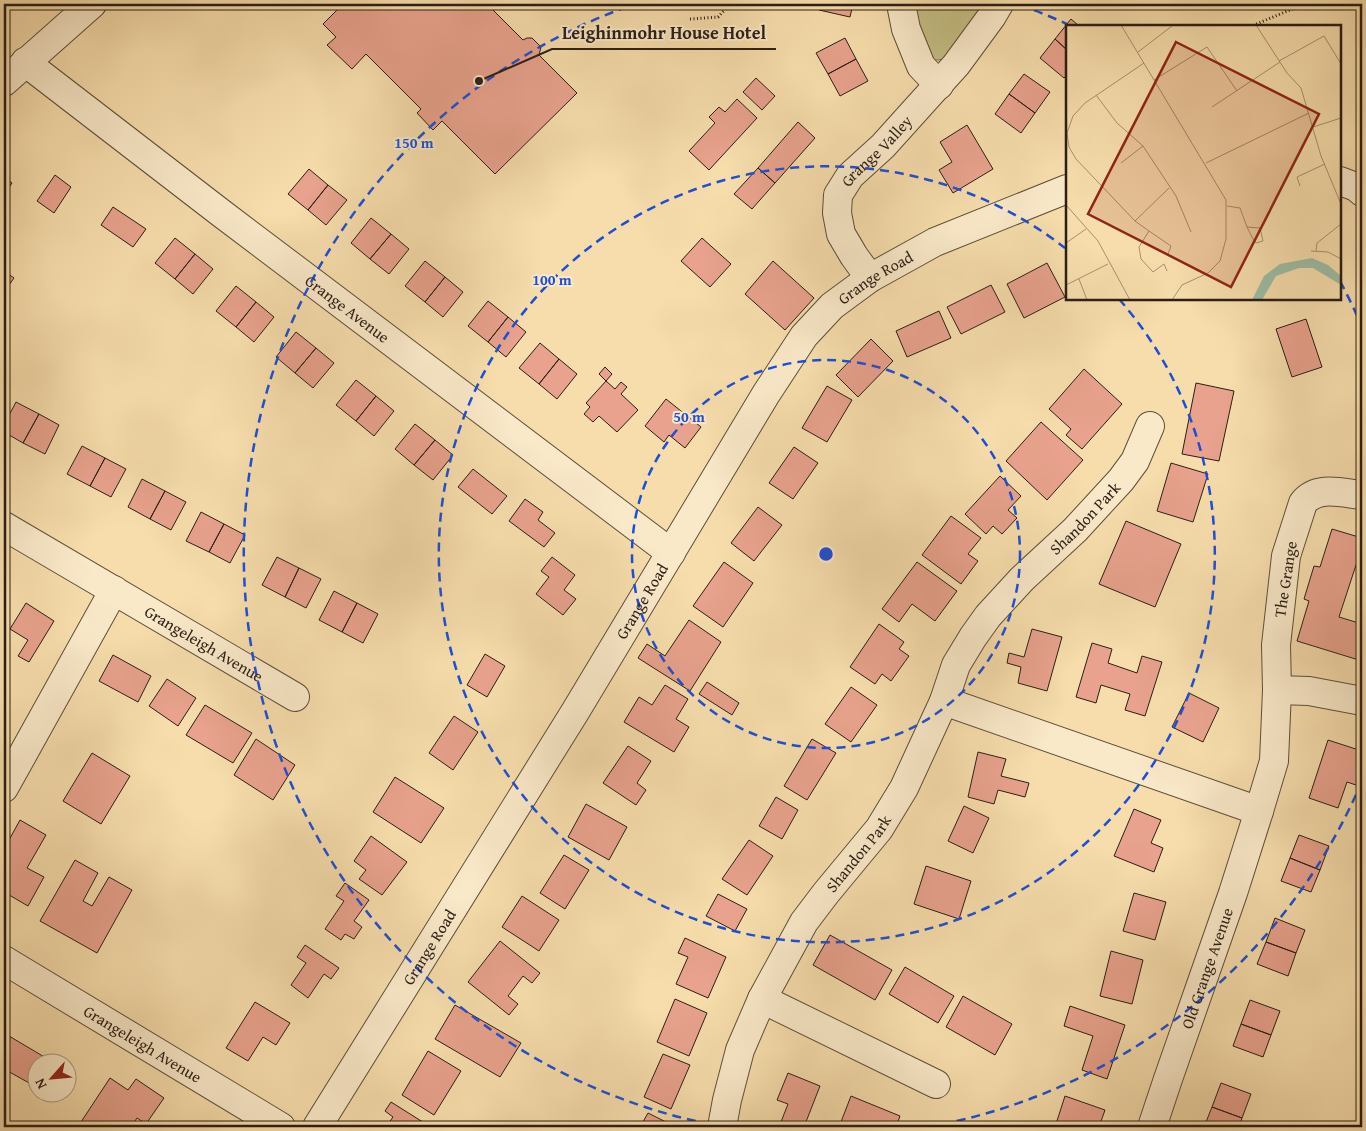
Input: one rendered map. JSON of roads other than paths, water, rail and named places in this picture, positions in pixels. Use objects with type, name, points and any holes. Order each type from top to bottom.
[{"type":"street","points":[[4,82],[92,4]]},
{"type":"street","points":[[901,4],[906,29],[921,66],[939,85]]},
{"type":"street","name":"Grange Valley","points":[[870,278],[841,234],[837,213],[838,195],[850,176],[882,146],[939,85],[992,16],[999,4]]},
{"type":"street","name":"Grange Avenue","points":[[25,62],[221,213],[671,553]]},
{"type":"street","points":[[1341,181],[1356,187],[1362,192]]},
{"type":"street","name":"Grange Road","points":[[317,1127],[575,712],[766,394],[804,336],[832,306],[870,278],[935,242],[1066,189]]},
{"type":"street","name":"Shandon Park","points":[[722,1127],[740,1050],[762,999],[804,922],[879,830],[904,788],[944,701],[956,665],[973,637],[988,616],[1022,580],[1076,530],[1121,480],[1135,461],[1150,426]]},
{"type":"street","name":"The Grange","points":[[1259,811],[1274,760],[1277,690],[1276,645],[1286,556],[1304,503],[1308,497],[1315,493],[1328,491],[1362,495]]},
{"type":"street","name":"Grangeleigh Avenue","points":[[4,526],[295,697]]},
{"type":"street","points":[[4,788],[114,590]]},
{"type":"street","points":[[1277,690],[1309,691],[1362,701]]},
{"type":"street","points":[[944,701],[1259,811]]},
{"type":"street","name":"Old Grange Avenue","points":[[1152,1127],[1230,902],[1259,811]]},
{"type":"street","name":"Grangeleigh Avenue","points":[[4,960],[281,1127]]},
{"type":"street","points":[[762,999],[936,1084]]},
{"type":"place","name":"Leighinmohr House Hotel","points":[[479,81]]}]
